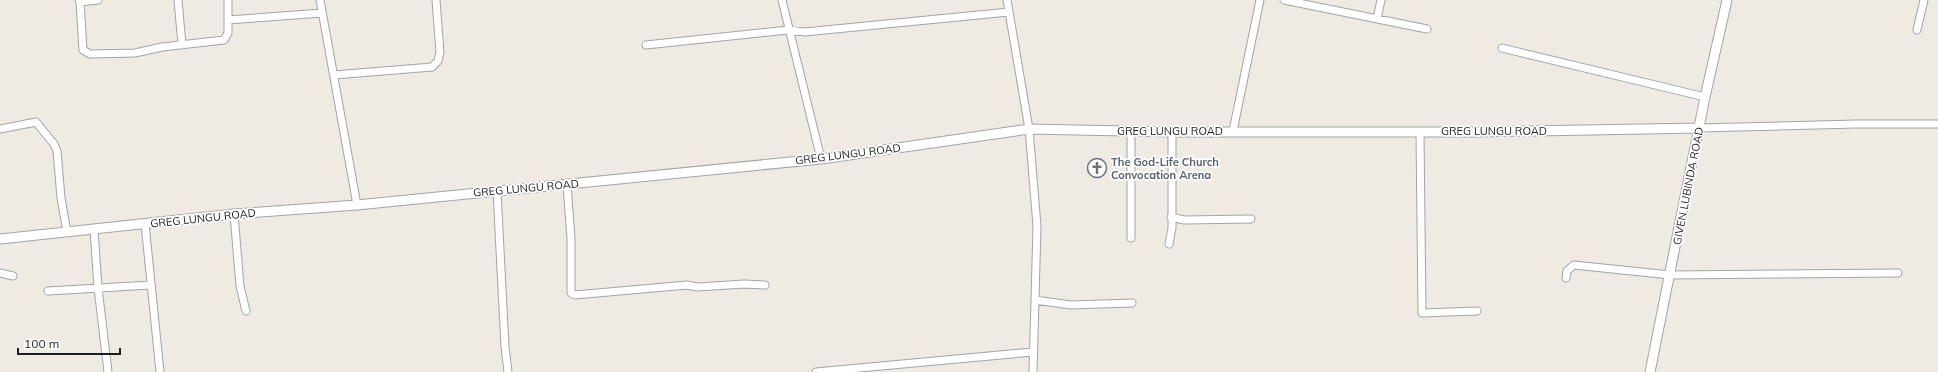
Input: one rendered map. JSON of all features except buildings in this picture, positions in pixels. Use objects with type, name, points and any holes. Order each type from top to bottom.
[{"type":"street","points":[[98,0],[80,1],[82,45],[85,53],[90,54],[135,53],[224,40],[228,33],[228,0]]},
{"type":"street","points":[[178,0],[182,45]]},
{"type":"street","points":[[320,0],[357,205]]},
{"type":"street","points":[[334,75],[432,67],[438,61],[440,52],[436,0]]},
{"type":"street","points":[[782,0],[788,30],[821,158]]},
{"type":"street","points":[[1007,0],[1029,129],[1037,226],[1033,372]]},
{"type":"street","points":[[1233,132],[1260,0]]},
{"type":"street","points":[[1284,0],[1427,29]]},
{"type":"street","points":[[1377,19],[1381,0]]},
{"type":"street","name":"GIVEN LUBINDA ROAD","points":[[1650,372],[1704,97],[1727,0]]},
{"type":"street","points":[[1917,30],[1924,0]]},
{"type":"street","points":[[646,45],[788,30],[805,32],[1009,12]]},
{"type":"street","points":[[228,20],[322,13]]},
{"type":"street","points":[[1502,48],[1704,97]]},
{"type":"street","points":[[0,129],[36,122],[54,144],[57,151],[61,198],[67,232]]},
{"type":"street","points":[[1699,128],[1856,124],[1938,124]]},
{"type":"street","name":"GREG LUNGU ROAD","points":[[0,239],[234,214],[357,205],[567,185],[821,158],[1029,129],[1131,132],[1420,132],[1699,128]]},
{"type":"street","points":[[1131,132],[1131,238]]},
{"type":"street","points":[[1169,244],[1172,233],[1172,132]]},
{"type":"street","points":[[1420,132],[1422,313],[1477,311]]},
{"type":"street","points":[[567,185],[571,293],[575,294],[687,285],[697,287],[744,284],[765,285]]},
{"type":"street","points":[[497,191],[508,372]]},
{"type":"street","points":[[234,214],[240,286],[246,311]]},
{"type":"street","points":[[1171,218],[1184,220],[1251,219]]},
{"type":"street","points":[[145,224],[160,372]]},
{"type":"street","points":[[94,229],[98,288],[108,372]]},
{"type":"street","points":[[1566,278],[1567,271],[1574,265],[1670,275],[1898,273]]},
{"type":"street","points":[[0,273],[13,276]]},
{"type":"street","points":[[48,291],[151,285]]},
{"type":"street","points":[[1035,300],[1071,305],[1132,302]]},
{"type":"street","points":[[816,372],[1033,352]]},
{"type":"place","name":"The God-Life Church Convocation Arena","points":[[1097,168]]}]
